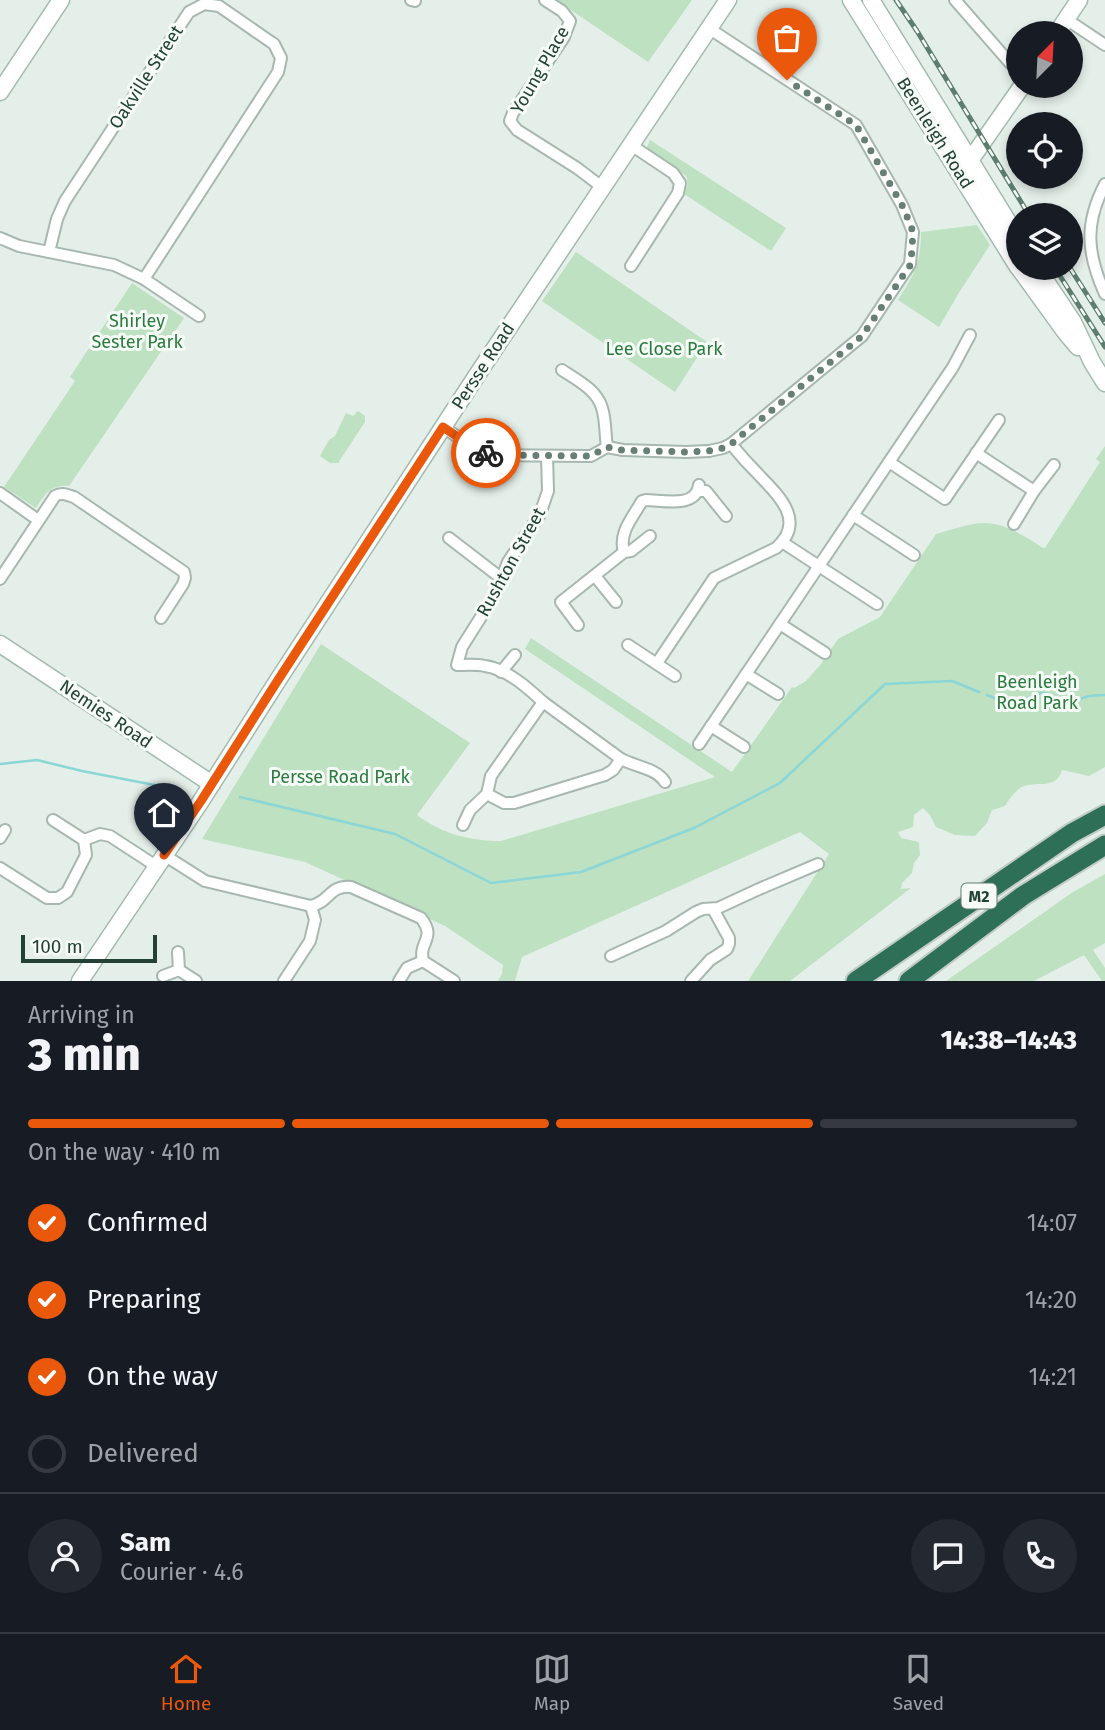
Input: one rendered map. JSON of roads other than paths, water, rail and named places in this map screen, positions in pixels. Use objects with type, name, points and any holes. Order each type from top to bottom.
[{"type":"highway","name":"M2","points":[[856,981],[1072,833],[1105,815]]},
{"type":"highway","name":"M2","points":[[909,981],[1024,895],[1105,845]]},
{"type":"street","points":[[0,92],[61,0]]},
{"type":"street","name":"Young Place","points":[[545,0],[562,11],[570,21],[564,37],[510,121],[517,130],[602,187]]},
{"type":"street","name":"Persse Road","points":[[80,981],[212,784],[443,427],[728,0]]},
{"type":"street","name":"Beenleigh Road","points":[[851,0],[965,168],[1006,222]]},
{"type":"street","name":"Beenleigh Road","points":[[871,0],[950,129],[965,168],[1006,244]]},
{"type":"street","points":[[955,0],[1006,58]]},
{"type":"street","points":[[1079,0],[1066,19],[1105,45]]},
{"type":"street","name":"Oakville Street","points":[[49,251],[57,219],[65,201],[189,12],[204,4],[219,6],[274,44],[281,58],[278,72],[144,279]]},
{"type":"street","points":[[443,427],[474,448],[490,455],[591,456],[607,447],[686,452],[723,448],[862,336],[911,264],[913,232],[902,205],[856,125],[710,29]]},
{"type":"street","points":[[965,168],[1014,98]]},
{"type":"street","points":[[950,129],[982,140],[987,137]]},
{"type":"street","points":[[631,145],[673,173],[680,183],[678,193],[631,266]]},
{"type":"street","points":[[1105,184],[1093,214],[1090,243],[1094,267],[1105,294]]},
{"type":"street","points":[[0,239],[19,246],[114,265],[144,279],[199,316]]},
{"type":"street","name":"Beenleigh Road","points":[[1028,280],[1105,383]]},
{"type":"street","name":"Beenleigh Road","points":[[1045,280],[1073,322],[1091,362]]},
{"type":"street","points":[[699,744],[968,345]]},
{"type":"street","points":[[562,370],[588,388],[597,398],[602,408],[607,447]]},
{"type":"street","points":[[889,462],[945,499],[999,419]]},
{"type":"street","points":[[657,663],[714,578],[776,548],[790,527],[782,499],[731,444]]},
{"type":"street","points":[[976,453],[1034,491]]},
{"type":"street","name":"Rushton Street","points":[[501,671],[482,665],[457,665],[462,647],[496,593],[508,562],[540,514],[548,491],[547,456]]},
{"type":"street","points":[[1014,524],[1054,464]]},
{"type":"street","points":[[624,552],[622,536],[642,501],[682,502],[691,498],[698,488],[706,491],[726,516]]},
{"type":"street","points":[[0,493],[38,520]]},
{"type":"street","points":[[2,572],[55,496],[59,494],[74,497],[184,572],[183,584],[161,618]]},
{"type":"street","points":[[853,515],[914,555]]},
{"type":"street","points":[[578,625],[561,602],[624,552],[631,551],[650,536]]},
{"type":"street","points":[[449,538],[501,578]]},
{"type":"street","points":[[782,542],[877,604]]},
{"type":"street","points":[[595,576],[616,602]]},
{"type":"street","points":[[780,624],[825,653]]},
{"type":"street","name":"Nemies Road","points":[[0,644],[212,784]]},
{"type":"street","points":[[628,645],[675,676]]},
{"type":"street","points":[[515,655],[501,671],[621,759],[661,775],[665,782]]},
{"type":"street","points":[[746,674],[778,694]]},
{"type":"street","points":[[463,825],[471,810],[487,794],[491,776],[543,702]]},
{"type":"street","points":[[711,726],[744,747]]},
{"type":"street","points":[[487,794],[504,803],[514,803],[605,775],[613,770],[621,759]]},
{"type":"street","points":[[0,868],[47,898],[58,898],[67,892],[86,855],[84,840],[53,820]]},
{"type":"street","points":[[84,840],[100,834],[110,836],[205,881],[311,906],[318,904],[341,886],[351,887],[421,918],[427,927],[428,936],[421,954],[423,961],[454,981]]},
{"type":"street","points":[[611,956],[666,931],[696,912],[718,908],[818,863]]},
{"type":"street","points":[[284,981],[310,941],[315,920],[311,906]]},
{"type":"street","points":[[691,981],[710,960],[727,949],[729,944],[729,938],[713,909]]},
{"type":"street","points":[[178,952],[179,970]]},
{"type":"street","points":[[398,981],[407,968],[423,961]]},
{"type":"street","points":[[163,976],[179,970]]},
{"type":"street","points":[[179,970],[196,981]]},
{"type":"waterway","points":[[240,797],[395,834],[491,883],[581,872],[694,828],[780,783],[885,684],[952,681],[979,692]]},
{"type":"waterway","points":[[987,695],[999,700],[1026,699],[1041,693],[1049,694],[1058,703],[1069,705],[1086,697],[1105,695]]},
{"type":"waterway","points":[[0,764],[37,760],[170,788]]},
{"type":"railway","points":[[896,0],[1022,203]]},
{"type":"railway","points":[[1063,280],[1105,347]]},
{"type":"railway","points":[[1078,280],[1105,323]]},
{"type":"park label","name":"Shirley Sester Park","points":[[137,331]]},
{"type":"park label","name":"Lee Close Park","points":[[664,349]]},
{"type":"park label","name":"Beenleigh Road Park","points":[[1037,692]]},
{"type":"park label","name":"Persse Road Park","points":[[340,777]]}]
